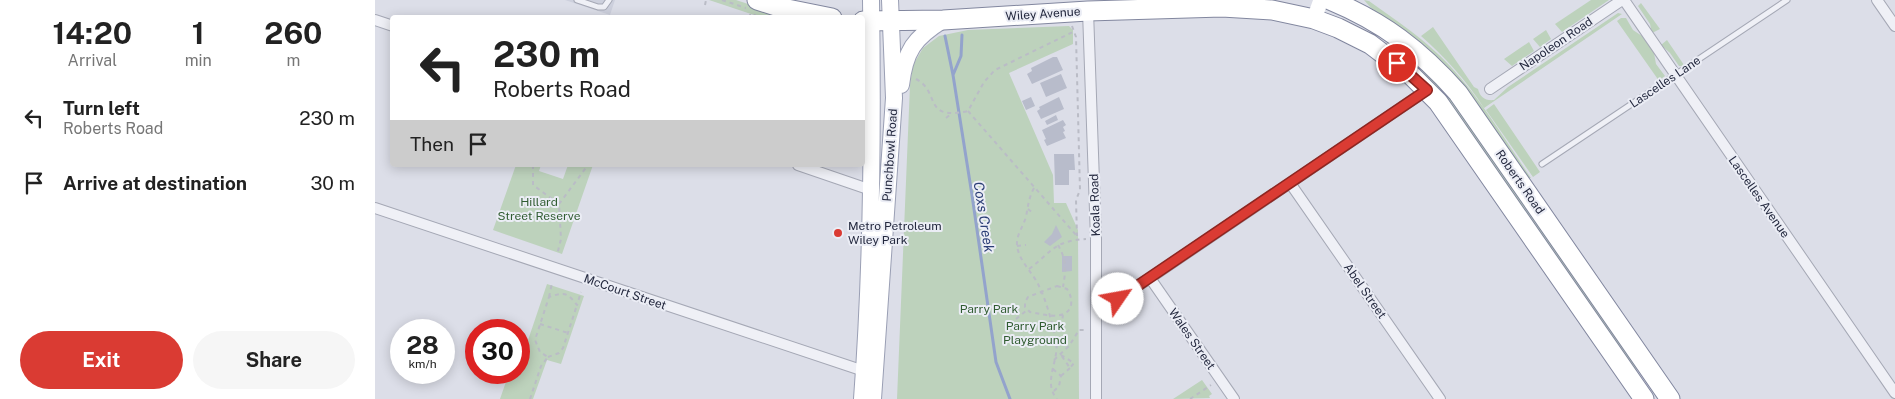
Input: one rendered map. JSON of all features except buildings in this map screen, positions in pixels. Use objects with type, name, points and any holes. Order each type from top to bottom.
[{"type":"highway","name":"Roberts Road","points":[[1330,0],[1359,7],[1418,52],[1458,93],[1671,399]]},
{"type":"highway","name":"Wiley Avenue","points":[[867,21],[943,20],[1087,11],[1240,7],[1272,10],[1319,21]]},
{"type":"highway","points":[[756,8],[807,15]]},
{"type":"highway","name":"Roberts Road","points":[[1319,21],[1370,44],[1397,63],[1427,90],[1459,131],[1643,399]]},
{"type":"main road","name":"Punchbowl Road","points":[[870,389],[873,97],[867,21],[871,0]]},
{"type":"main road","name":"Punchbowl Road","points":[[870,389],[894,98],[890,0]]},
{"type":"main road","name":"Roberts Road","points":[[1319,21],[1330,0]]},
{"type":"main road","points":[[894,98],[901,86],[903,67],[911,47],[923,33],[943,20]]},
{"type":"main road","points":[[865,57],[867,81],[873,97]]},
{"type":"street","name":"Lascelles Avenue","points":[[1623,0],[1895,393]]},
{"type":"street","name":"Napoleon Road","points":[[1490,89],[1623,0]]},
{"type":"street","points":[[1877,0],[1895,26]]},
{"type":"street","name":"Koala Road","points":[[1087,11],[1097,306],[1095,399]]},
{"type":"street","points":[[375,20],[390,25]]},
{"type":"street","points":[[1097,306],[1118,299],[1427,90]]},
{"type":"street","points":[[804,167],[871,190]]},
{"type":"street","name":"Abel Street","points":[[1290,183],[1439,399]]},
{"type":"street","name":"McCourt Street","points":[[375,208],[870,389]]},
{"type":"street","name":"Wales Street","points":[[1150,278],[1234,399]]},
{"type":"lane","points":[[577,0],[598,7],[604,7],[609,0]]},
{"type":"lane","name":"Lascelles Lane","points":[[1542,164],[1787,0]]},
{"type":"path","points":[[705,5],[706,0]]},
{"type":"path","points":[[967,111],[1077,236],[1076,200],[1080,190],[1075,31],[1070,25]]},
{"type":"path","points":[[946,118],[951,114],[967,111],[984,82],[995,70],[1075,31]]},
{"type":"path","points":[[913,78],[924,85],[939,110],[951,114]]},
{"type":"path","points":[[533,167],[533,185],[559,204]]},
{"type":"path","points":[[557,254],[561,239],[559,204],[587,167]]},
{"type":"path","points":[[1034,188],[1030,196],[1017,246],[1041,291],[1057,344],[1050,385],[1057,399]]},
{"type":"path","points":[[1027,208],[1034,214]]},
{"type":"path","points":[[1029,269],[1064,242],[1095,239]]},
{"type":"path","points":[[1017,246],[1026,245]]},
{"type":"path","points":[[1058,245],[1064,256],[1065,273],[1063,287]]},
{"type":"path","points":[[552,283],[536,335],[536,344],[540,352],[548,356],[553,356],[561,351],[581,292]]},
{"type":"path","points":[[1027,310],[1025,302],[1028,297],[1057,286],[1063,287],[1069,292],[1070,308],[1063,315],[1061,328],[1053,331]]},
{"type":"path","points":[[549,297],[565,294],[577,305]]},
{"type":"path","points":[[1027,310],[1049,315],[1063,315]]},
{"type":"path","points":[[1015,319],[1027,310]]},
{"type":"path","points":[[540,324],[568,334]]},
{"type":"path","points":[[1054,360],[1075,340],[1079,330],[1095,330]]},
{"type":"path","points":[[1061,355],[1070,368]]},
{"type":"path","points":[[1052,392],[1059,386],[1061,376],[1074,363],[1061,355]]},
{"type":"path","points":[[530,399],[541,366],[548,356]]},
{"type":"path","points":[[1053,368],[1061,376]]},
{"type":"path","points":[[1190,399],[1215,383]]},
{"type":"shaded area","points":[[565,0],[615,0],[610,15]]},
{"type":"green space","points":[[709,0],[736,0],[781,15],[754,15]]},
{"type":"green space","points":[[1364,0],[1369,1],[1411,31],[1450,66],[1482,106],[1531,178],[1528,178],[1458,79],[1419,42],[1371,8]]},
{"type":"green space","points":[[1591,0],[1609,0],[1562,32],[1555,24]]},
{"type":"green space","points":[[1641,3],[1660,29],[1652,33],[1650,24],[1638,6]]},
{"type":"green space","points":[[1618,13],[1622,14],[1484,108],[1455,69],[1421,36],[1433,27],[1474,87],[1486,99],[1494,100],[1508,87]]},
{"type":"green space","points":[[1621,18],[1626,18],[1633,30],[1642,36],[1654,53],[1656,64],[1665,76],[1657,82],[1657,78],[1617,21]]},
{"type":"green space","name":"Parry Park","points":[[1069,26],[1073,30],[1073,44],[1009,73],[1053,175],[1054,203],[1066,203],[1078,230],[1079,399],[897,399],[910,85],[913,65],[923,48],[939,36],[968,30]]},
{"type":"green space","points":[[1546,30],[1551,39],[1540,47],[1533,39]]},
{"type":"green space","points":[[1667,40],[1684,65],[1679,66],[1670,53],[1661,45]]},
{"type":"green space","points":[[1529,42],[1534,51],[1512,66],[1504,59]]},
{"type":"green space","points":[[1415,61],[1440,83],[1630,355],[1637,370],[1635,372]]},
{"type":"green space","points":[[1494,104],[1540,172],[1533,177],[1486,110]]},
{"type":"green space","name":"Hillard Street Reserve","points":[[515,167],[540,167],[539,171],[563,179],[567,167],[592,167],[562,254],[493,230]]},
{"type":"green space","points":[[547,284],[584,296],[561,364],[547,360],[533,399],[500,399],[505,384],[530,384],[530,334]]},
{"type":"green space","points":[[1202,380],[1212,394],[1209,396],[1210,398],[1173,399]]},
{"type":"waterway","points":[[953,75],[961,56],[962,35]]},
{"type":"waterway","name":"Coxs Creek","points":[[945,36],[972,195],[996,362],[1010,399]]},
{"type":"place","name":"Metro Petroleum Wiley Park","points":[[838,233]]},
{"type":"route","points":[[1118,299],[1427,90],[1397,63]]},
{"type":"park label","name":"Parry Park Playground","points":[[1035,333]]}]
